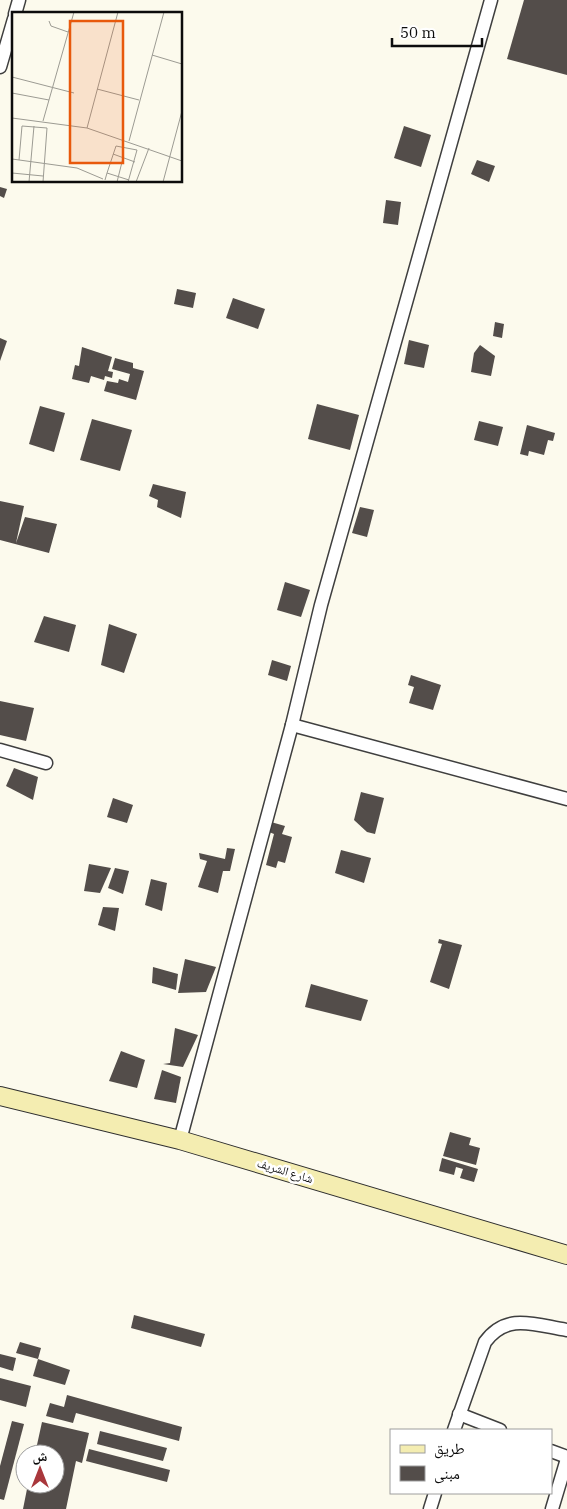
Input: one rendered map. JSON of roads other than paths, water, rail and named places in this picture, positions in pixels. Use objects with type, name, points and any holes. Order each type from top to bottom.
[{"type":"main road","name":"شارع الشريف","points":[[0,1096],[180,1140],[567,1255]]},
{"type":"street","points":[[180,1140],[292,725],[321,605],[491,0]]},
{"type":"street","points":[[0,67],[12,26]]},
{"type":"street","points":[[292,725],[567,799]]},
{"type":"street","points":[[0,750],[46,763]]},
{"type":"street","points":[[454,1429],[485,1342],[492,1332],[504,1325],[518,1323],[567,1330]]},
{"type":"street","points":[[459,1414],[497,1429]]},
{"type":"street","points":[[552,1451],[567,1458],[552,1509]]},
{"type":"street","points":[[430,1509],[435,1494]]}]
